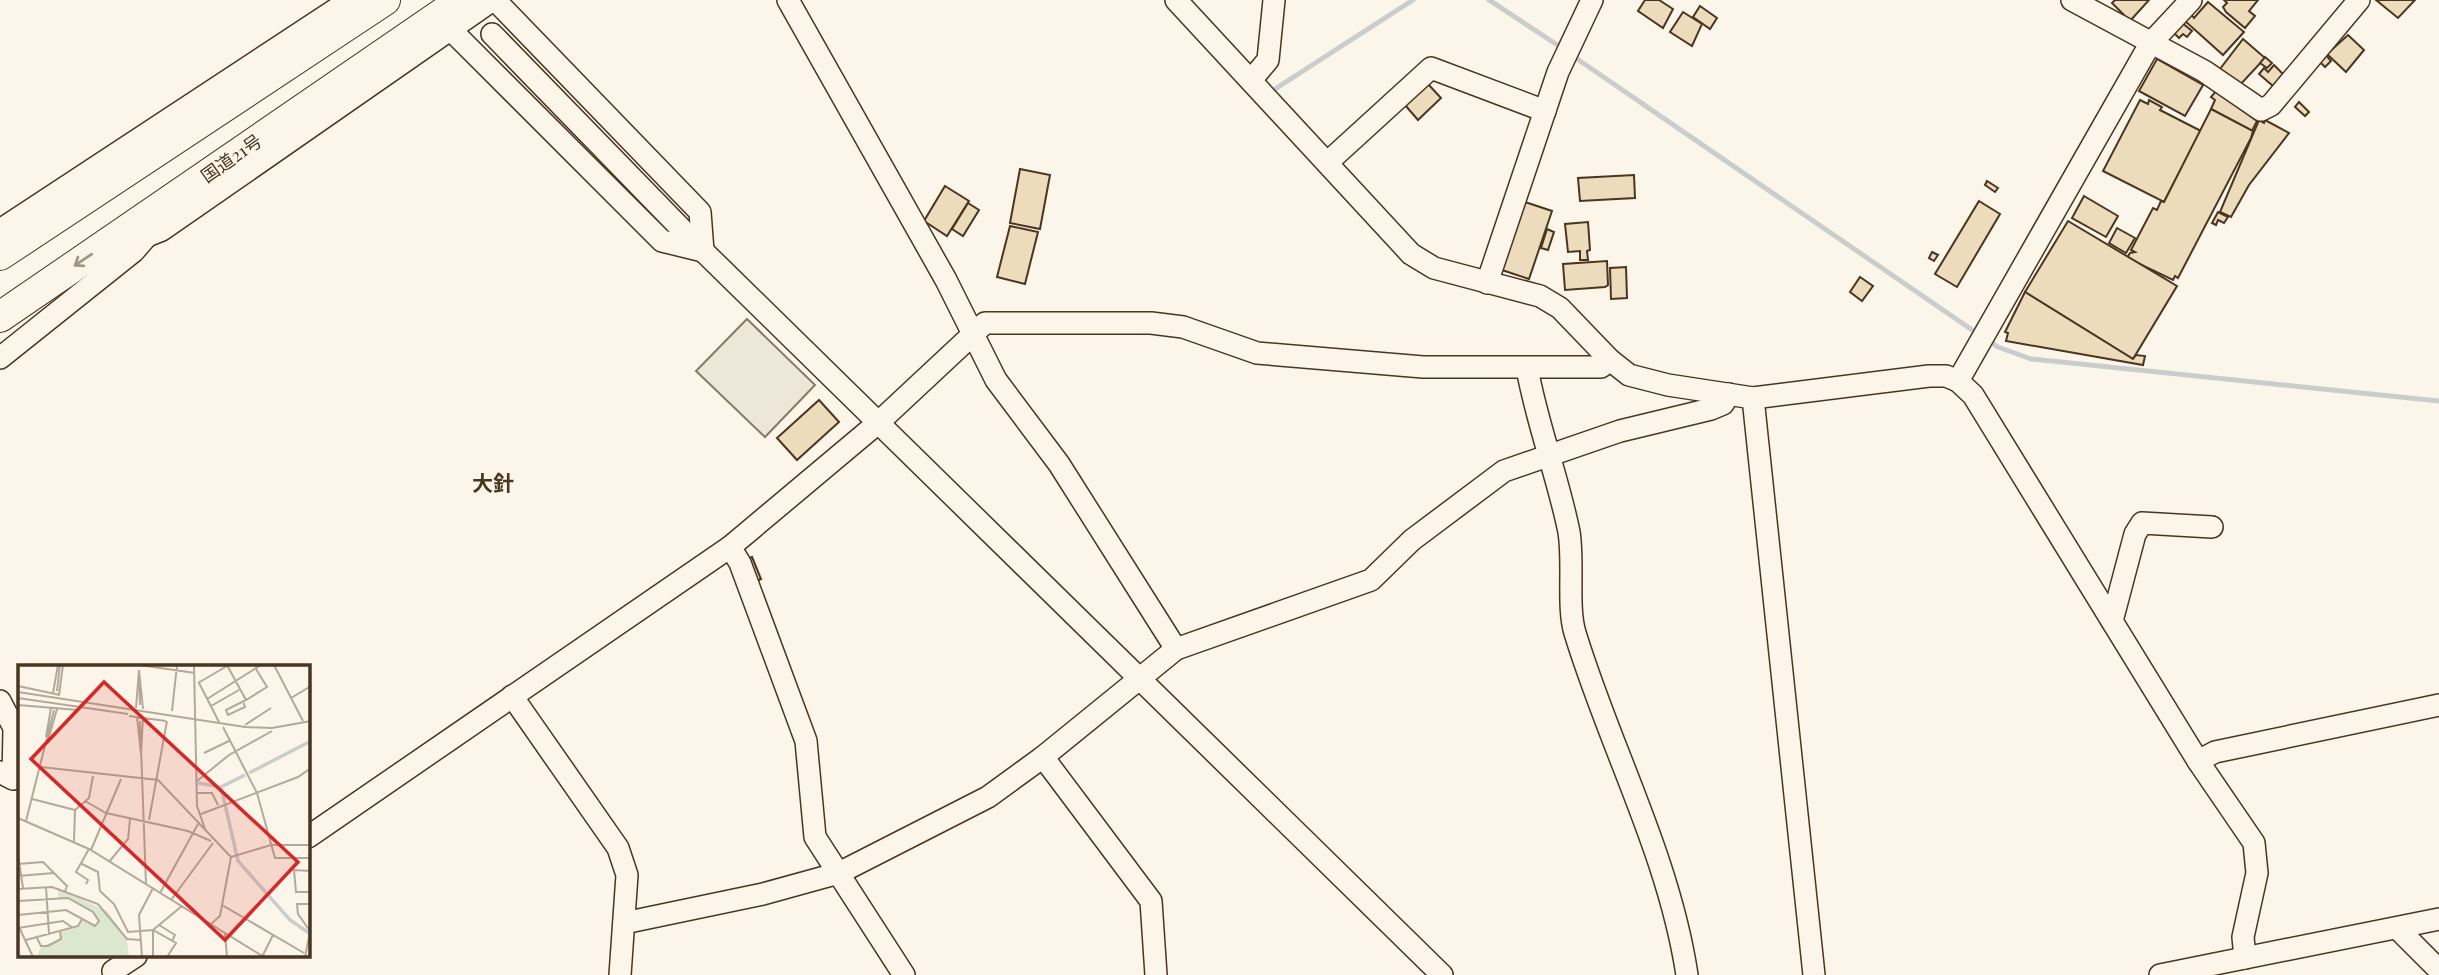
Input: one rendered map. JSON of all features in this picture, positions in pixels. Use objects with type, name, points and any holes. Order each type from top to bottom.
[{"type":"highway","points":[[0,255],[385,0]]},
{"type":"highway","name":"国道21号","points":[[0,317],[138,232],[463,0]]},
{"type":"street","points":[[0,230],[350,0]]},
{"type":"street","points":[[0,358],[134,251],[138,232],[162,230],[494,0],[700,212],[703,251]]},
{"type":"street","points":[[788,0],[975,335],[996,380],[1059,464],[1176,649]]},
{"type":"street","points":[[1177,0],[1411,254],[1434,268],[1540,296],[1560,309],[1610,360],[1629,375],[1668,385],[1753,398],[1928,376],[1946,376],[1958,381],[1973,395],[2198,761],[2253,844],[2257,873],[2243,937],[2245,958]]},
{"type":"street","points":[[1252,79],[1268,60],[1274,0]]},
{"type":"street","points":[[1487,283],[1562,63],[1592,0]]},
{"type":"street","points":[[2072,0],[2204,71],[2261,110],[2271,105],[2359,0]]},
{"type":"street","points":[[1958,381],[2150,44],[2191,0]]},
{"type":"street","points":[[451,30],[662,241],[703,251]]},
{"type":"street","points":[[492,34],[703,251],[1441,975]]},
{"type":"street","points":[[1328,162],[1431,68],[1545,111]]},
{"type":"street","points":[[310,836],[730,547],[879,422],[985,323],[1151,323],[1183,327],[1257,353],[1423,367],[1601,368],[1610,360]]},
{"type":"street","points":[[1527,368],[1536,416],[1569,533],[1573,628],[1651,836],[1681,934],[1687,975]]},
{"type":"street","points":[[624,923],[763,894],[839,873],[988,797],[1141,680],[1176,649],[1371,580],[1412,540],[1504,471],[1620,431],[1712,409],[1723,404],[1729,394]]},
{"type":"street","points":[[1753,398],[1814,975]]},
{"type":"street","points":[[2112,621],[2135,534],[2142,523],[2212,527]]},
{"type":"street","points":[[730,547],[740,563],[806,741],[816,837],[904,975]]},
{"type":"street","points":[[512,696],[618,848],[627,876],[620,975]]},
{"type":"street","points":[[0,701],[14,728],[11,781]]},
{"type":"street","points":[[2198,761],[2215,752],[2439,705]]},
{"type":"street","points":[[1043,757],[1152,901],[1156,975]]},
{"type":"street","points":[[0,758],[11,781]]},
{"type":"street","points":[[2160,975],[2439,919]]},
{"type":"street","points":[[2397,928],[2439,970]]},
{"type":"street","points":[[111,967],[131,958]]},
{"type":"shaded area","points":[[747,319],[815,385],[765,437],[696,371]]},
{"type":"building","points":[[1645,0],[1659,0],[1673,9],[1663,28],[1638,11]]},
{"type":"building","points":[[2115,0],[2149,0],[2130,21],[2112,3]]},
{"type":"building","points":[[2224,0],[2258,0],[2249,11],[2255,16],[2245,28],[2226,12],[2223,7],[2227,3]]},
{"type":"building","points":[[2376,0],[2415,0],[2398,18]]},
{"type":"building","points":[[2208,2],[2244,32],[2223,55],[2185,21],[2191,14],[2194,18]]},
{"type":"building","points":[[1700,6],[1717,18],[1710,29],[1693,17]]},
{"type":"building","points":[[1683,12],[1702,24],[1692,46],[1670,32]]},
{"type":"building","points":[[2181,22],[2192,31],[2187,37],[2183,34],[2179,38],[2173,32]]},
{"type":"building","points":[[2348,35],[2364,50],[2346,72],[2327,54]]},
{"type":"building","points":[[2243,39],[2265,58],[2240,85],[2220,69]]},
{"type":"building","points":[[2326,55],[2331,61],[2325,67],[2319,61]]},
{"type":"building","points":[[2265,57],[2272,63],[2267,68],[2260,63]]},
{"type":"building","points":[[2157,59],[2203,85],[2185,116],[2139,91]]},
{"type":"building","points":[[2274,65],[2283,74],[2273,86],[2259,74],[2264,68],[2268,72]]},
{"type":"building","points":[[1428,84],[1441,98],[1418,120],[1405,105]]},
{"type":"building","points":[[2216,91],[2257,121],[2252,131],[2211,109],[2215,100],[2211,97]]},
{"type":"building","points":[[2140,100],[2148,104],[2149,100],[2162,107],[2160,110],[2201,131],[2164,202],[2103,171]]},
{"type":"building","points":[[2299,102],[2309,112],[2305,116],[2295,107]]},
{"type":"building","points":[[2211,109],[2253,131],[2178,278],[2175,276],[2173,280],[2127,258],[2130,253],[2135,252],[2131,250],[2153,208],[2157,210],[2161,201],[2164,202]]},
{"type":"building","points":[[2259,120],[2264,123],[2265,120],[2289,133],[2249,185],[2231,217],[2220,212]]},
{"type":"building","points":[[1020,169],[1050,175],[1040,229],[1010,223]]},
{"type":"building","points":[[1634,175],[1635,198],[1580,201],[1578,178]]},
{"type":"building","points":[[1987,181],[1998,188],[1995,192],[1985,185]]},
{"type":"building","points":[[945,186],[969,201],[947,236],[924,221]]},
{"type":"building","points":[[2084,196],[2118,216],[2106,237],[2072,218]]},
{"type":"building","points":[[1979,201],[2000,214],[1957,287],[1935,274]]},
{"type":"building","points":[[1525,202],[1552,211],[1529,279],[1502,270]]},
{"type":"building","points":[[968,203],[979,210],[963,236],[952,229]]},
{"type":"building","points":[[2218,212],[2228,217],[2224,223],[2218,220],[2216,225],[2212,223]]},
{"type":"building","points":[[2068,221],[2177,286],[2133,359],[2025,292]]},
{"type":"building","points":[[1588,222],[1588,260],[1580,260],[1580,251],[1568,252],[1565,224]]},
{"type":"building","points":[[1010,226],[1038,232],[1025,284],[997,277]]},
{"type":"building","points":[[2117,228],[2135,238],[2126,253],[2109,243]]},
{"type":"building","points":[[1547,229],[1554,232],[1548,250],[1541,248]]},
{"type":"building","points":[[1932,252],[1938,255],[1934,261],[1929,258]]},
{"type":"building","points":[[1607,261],[1608,285],[1565,290],[1563,264]]},
{"type":"building","points":[[1626,267],[1627,298],[1611,299],[1610,268]]},
{"type":"building","points":[[1860,277],[1873,286],[1862,301],[1850,292]]},
{"type":"building","points":[[2025,292],[2133,359],[2136,355],[2145,356],[2143,365],[2006,341],[2008,333],[2005,332]]},
{"type":"building","points":[[819,400],[839,422],[797,460],[777,438]]},
{"type":"building","points":[[752,557],[761,579],[755,582],[746,560]]},
{"type":"waterway","points":[[1275,89],[1413,0]]},
{"type":"waterway","points":[[1489,0],[1562,48]]},
{"type":"waterway","points":[[1570,54],[1978,334]]},
{"type":"waterway","points":[[1986,339],[1998,347],[2031,359],[2439,401]]},
{"type":"district","name":"大針","points":[[493,482]]}]
